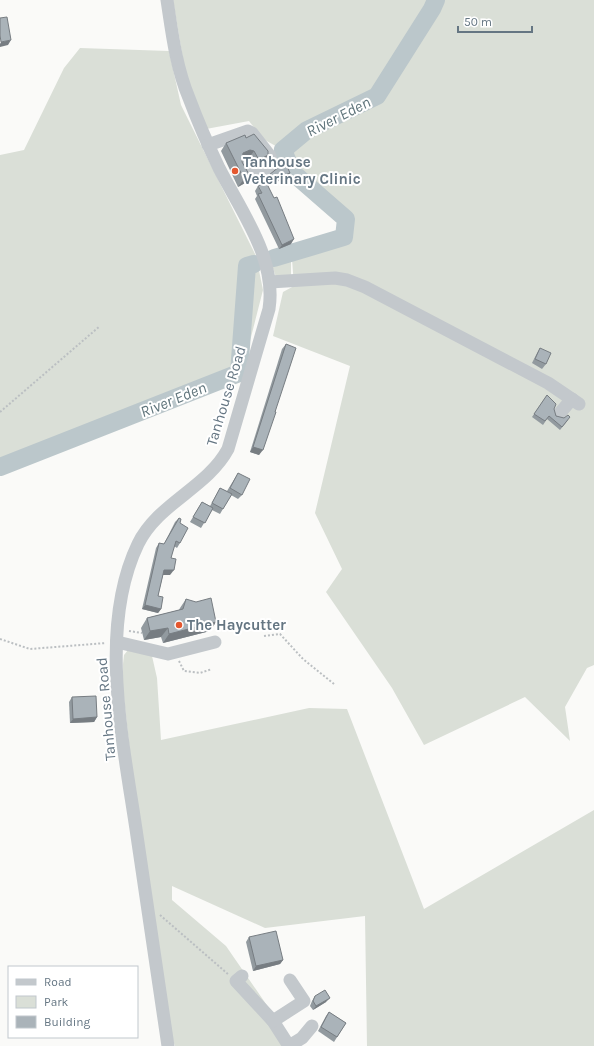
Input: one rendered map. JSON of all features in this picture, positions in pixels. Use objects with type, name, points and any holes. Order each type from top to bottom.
[{"type":"street","name":"Tanhouse Road","points":[[167,0],[182,81],[208,145],[248,221],[267,267],[271,297],[269,309],[228,449],[217,465],[149,526],[139,542],[132,556],[122,592],[113,642],[122,727],[168,1046]]},
{"type":"street","points":[[208,145],[248,131],[252,133],[270,156],[271,164],[265,171],[253,176],[249,176],[244,166]]},
{"type":"street","points":[[270,282],[323,278],[347,280],[365,287],[541,379],[576,401],[559,414]]},
{"type":"street","points":[[113,642],[162,654],[174,653],[215,642]]},
{"type":"street","points":[[239,978],[273,1021],[289,1046],[302,1038],[312,1026]]},
{"type":"street","points":[[273,1021],[304,1001],[290,980]]},
{"type":"path","points":[[0,412],[100,326]]},
{"type":"path","points":[[126,627],[126,631],[142,633]]},
{"type":"path","points":[[264,636],[280,634],[303,659],[334,684]]},
{"type":"path","points":[[0,639],[30,649],[113,642]]},
{"type":"path","points":[[174,653],[184,672],[200,674],[212,669]]},
{"type":"path","points":[[158,913],[239,978]]},
{"type":"green space","points":[[173,0],[594,0],[594,665],[587,668],[565,707],[570,741],[525,697],[424,745],[392,688],[326,592],[342,569],[315,513],[350,366],[273,336],[283,292],[294,286],[292,259],[304,250],[344,237],[339,213],[292,172],[283,150],[263,139],[249,121],[206,129],[185,71]]},
{"type":"green space","points":[[80,48],[169,51],[181,105],[256,256],[263,290],[250,341],[239,373],[0,467],[0,155],[24,150],[64,68]]},
{"type":"green space","points":[[291,250],[291,278],[277,280],[267,251]]},
{"type":"green space","points":[[128,650],[152,656],[157,678],[161,740],[309,708],[347,709],[424,909],[594,810],[594,1046],[367,1046],[365,916],[265,928],[172,886],[172,900],[226,946],[295,1046],[175,1046],[172,1037],[134,788],[123,689],[124,655]]},
{"type":"building","points":[[7,17],[11,40],[1,42],[0,18]]},
{"type":"building","points":[[254,134],[268,151],[268,155],[259,160],[254,151],[250,150],[243,153],[242,162],[250,176],[244,179],[226,143],[245,135],[246,138]]},
{"type":"building","points":[[285,162],[290,173],[271,181],[269,175]]},
{"type":"building","points":[[266,182],[274,198],[277,197],[294,239],[282,245],[258,194],[262,193],[258,186]]},
{"type":"building","points":[[286,344],[296,348],[263,450],[253,447]]},
{"type":"building","points":[[540,348],[551,353],[546,364],[535,359]]},
{"type":"building","points":[[547,395],[556,404],[554,409],[556,416],[564,418],[568,415],[570,417],[562,427],[549,416],[545,421],[534,414]]},
{"type":"building","points":[[238,473],[250,479],[242,495],[230,488]]},
{"type":"building","points":[[220,488],[232,494],[223,509],[212,503]]},
{"type":"building","points":[[202,502],[213,508],[205,523],[193,517]]},
{"type":"building","points":[[179,518],[181,519],[180,523],[188,528],[180,543],[176,541],[171,558],[176,559],[174,570],[164,570],[158,596],[163,597],[161,609],[145,605],[159,543],[164,544]]},
{"type":"building","name":"The Haycutter","points":[[211,598],[216,622],[169,634],[168,628],[150,631],[147,618],[183,609],[186,599],[196,602]]},
{"type":"building","points":[[96,696],[97,717],[73,719],[72,697]]},
{"type":"building","points":[[276,931],[283,960],[256,966],[249,937]]},
{"type":"building","points":[[325,990],[330,998],[316,1006],[313,1001],[315,996]]},
{"type":"building","points":[[329,1012],[346,1023],[337,1037],[321,1027]]},
{"type":"waterway","name":"River Eden","points":[[274,258],[344,237],[346,219],[292,172],[283,150],[307,130],[377,96],[432,9],[436,0]]},
{"type":"waterway","name":"River Eden","points":[[0,467],[239,373],[247,266],[254,264]]},
{"type":"place","name":"Tanhouse Veterinary Clinic","points":[[235,171]]},
{"type":"place","name":"The Haycutter","points":[[179,625]]}]
